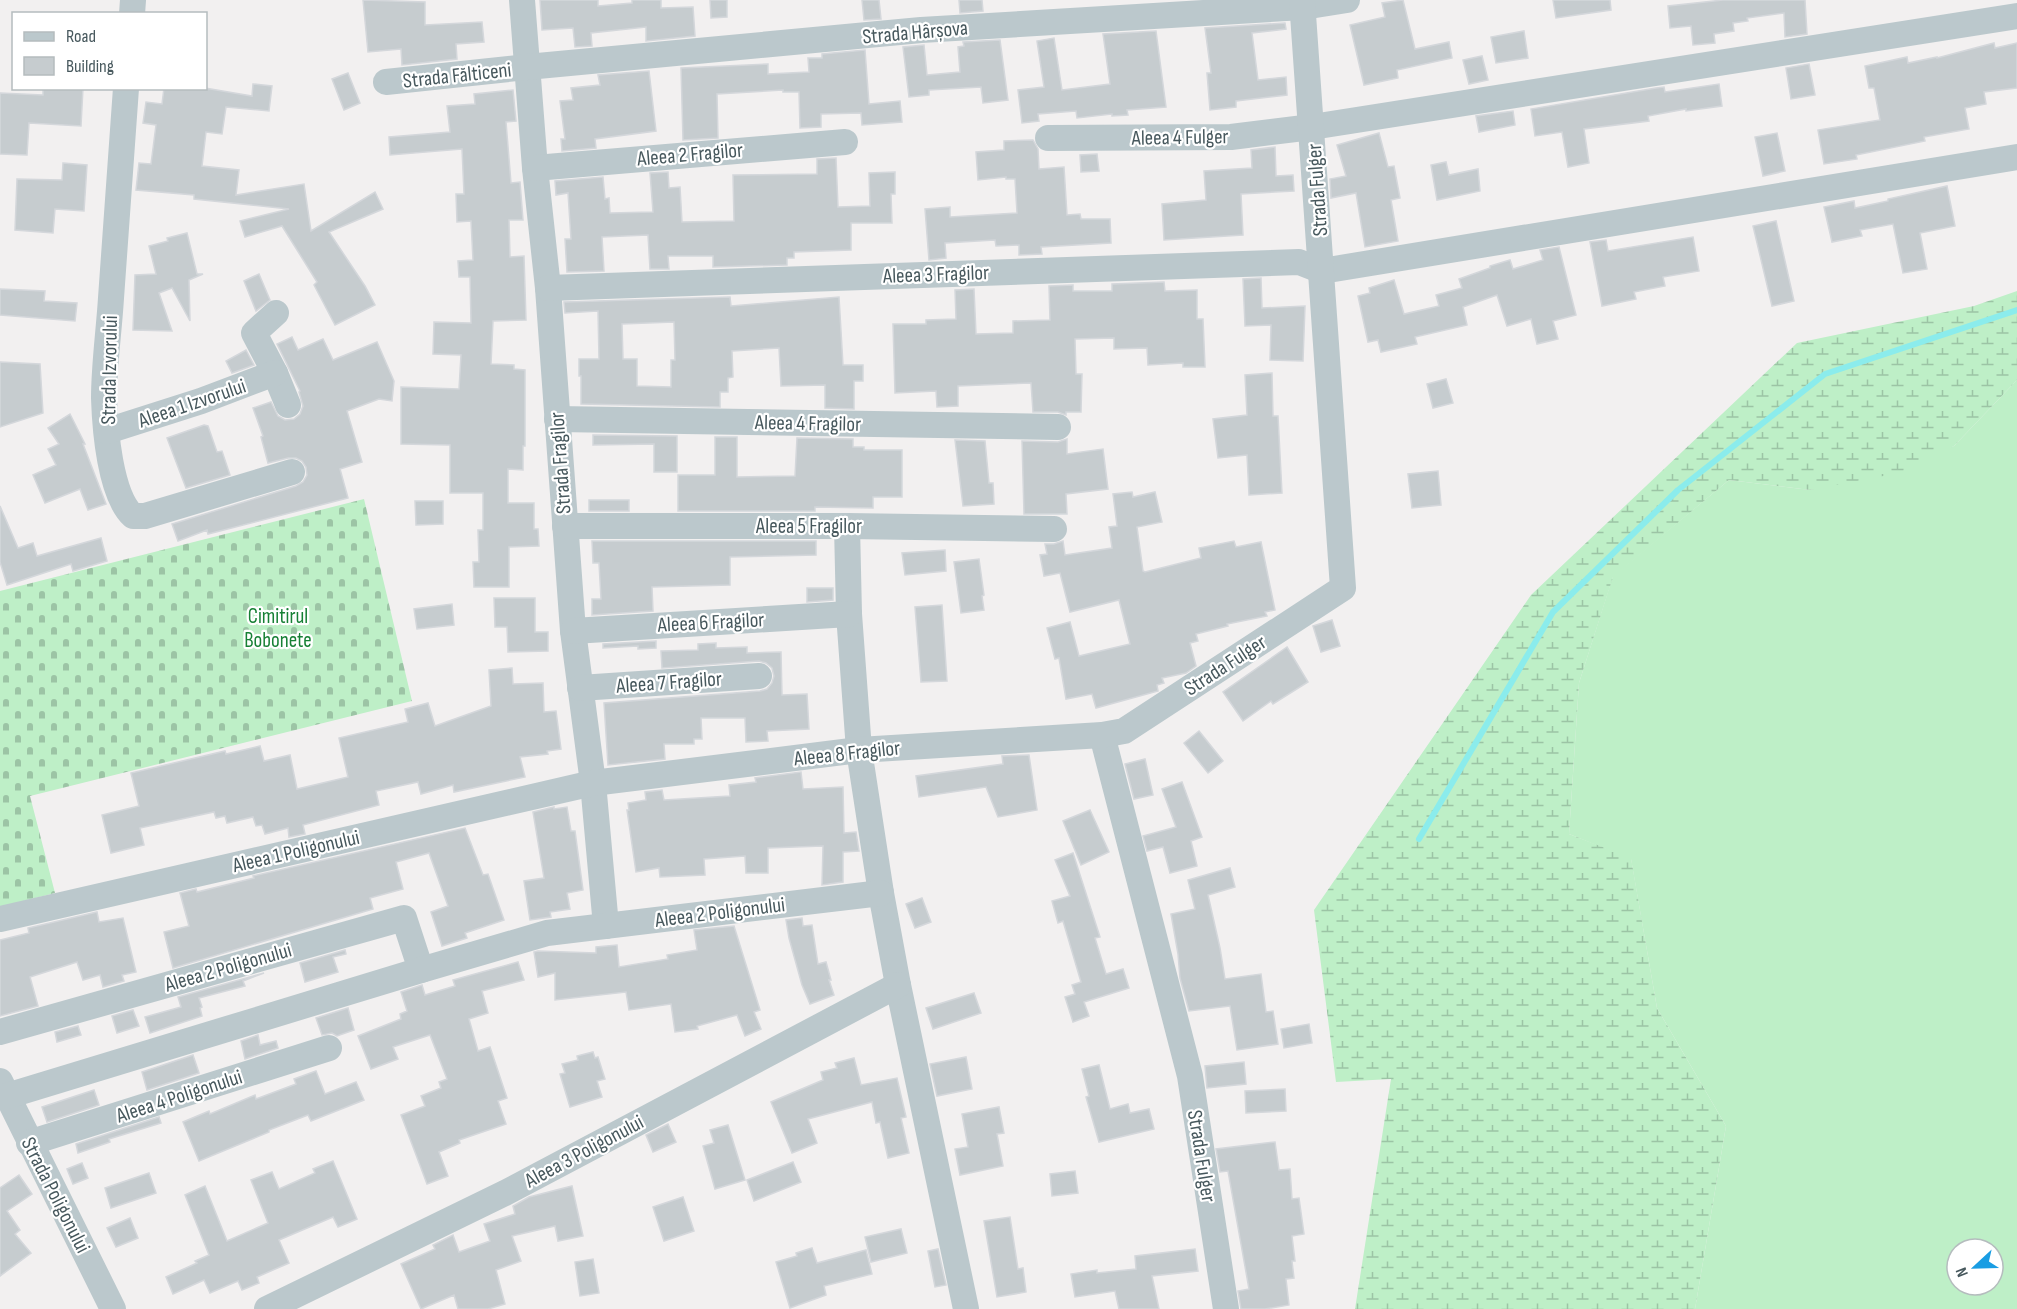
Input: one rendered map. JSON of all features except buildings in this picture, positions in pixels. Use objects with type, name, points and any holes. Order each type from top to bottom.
[{"type":"street","name":"Strada Fragilor","points":[[522,0],[535,168],[548,288],[573,631],[592,783],[606,926]]},
{"type":"street","name":"Strada Hârșova","points":[[527,67],[921,30],[1347,0]]},
{"type":"street","name":"Strada Fulger","points":[[1226,1309],[1190,1076],[1102,735],[1124,731],[1343,588],[1303,3]]},
{"type":"street","name":"Aleea 4 Fulger","points":[[1048,138],[1231,137],[1312,127],[2017,16]]},
{"type":"street","name":"Strada Fălticeni","points":[[386,82],[527,67]]},
{"type":"street","name":"Strada Izvorului","points":[[126,90],[104,399],[115,484],[128,512],[132,516],[145,516],[292,472]]},
{"type":"street","name":"Aleea 2 Fragilor","points":[[535,168],[845,142]]},
{"type":"street","points":[[1322,271],[2017,157]]},
{"type":"street","name":"Aleea 3 Fragilor","points":[[548,288],[1299,262],[1322,271]]},
{"type":"street","points":[[276,313],[254,333],[275,373],[288,405]]},
{"type":"street","name":"Aleea 1 Izvorului","points":[[107,431],[201,401],[275,373]]},
{"type":"street","name":"Aleea 4 Fragilor","points":[[557,419],[1058,427]]},
{"type":"street","name":"Aleea 5 Fragilor","points":[[565,526],[1054,529]]},
{"type":"street","points":[[847,526],[849,614],[859,750],[880,893],[966,1309]]},
{"type":"street","name":"Aleea 6 Fragilor","points":[[573,631],[849,614]]},
{"type":"street","name":"Aleea 7 Fragilor","points":[[580,688],[759,676]]},
{"type":"street","name":"Aleea 8 Fragilor","points":[[592,783],[859,750],[1102,735]]},
{"type":"street","name":"Aleea 1 Poligonului","points":[[0,919],[592,783]]},
{"type":"street","name":"Aleea 2 Poligonului","points":[[4,1089],[547,933],[880,893]]},
{"type":"street","name":"Aleea 2 Poligonului","points":[[0,1032],[404,918],[421,970]]},
{"type":"street","name":"Aleea 3 Poligonului","points":[[267,1309],[504,1193],[898,985]]},
{"type":"street","name":"Aleea 4 Poligonului","points":[[29,1143],[329,1048]]},
{"type":"street","name":"Strada Poligonului","points":[[4,1089],[113,1309]]},
{"type":"green space","points":[[2017,291],[2017,380],[1954,446],[1899,473],[1810,490],[1729,480],[1613,577],[1579,683],[1569,834],[1631,858],[1657,1008],[1726,1126],[1695,1309],[1355,1309],[1391,1079],[1336,1082],[1314,910],[1531,595],[1797,343],[1974,306]]},
{"type":"green space","points":[[2017,380],[2017,1309],[1695,1309],[1726,1126],[1657,1008],[1631,859],[1569,834],[1579,683],[1613,576],[1729,480],[1810,490],[1954,446]]},
{"type":"green space","name":"Cimitirul Bobonete","points":[[364,499],[412,701],[30,796],[55,893],[0,907],[0,591]]},
{"type":"waterway","points":[[1419,839],[1553,612],[1678,490],[1825,374],[2017,310]]}]
